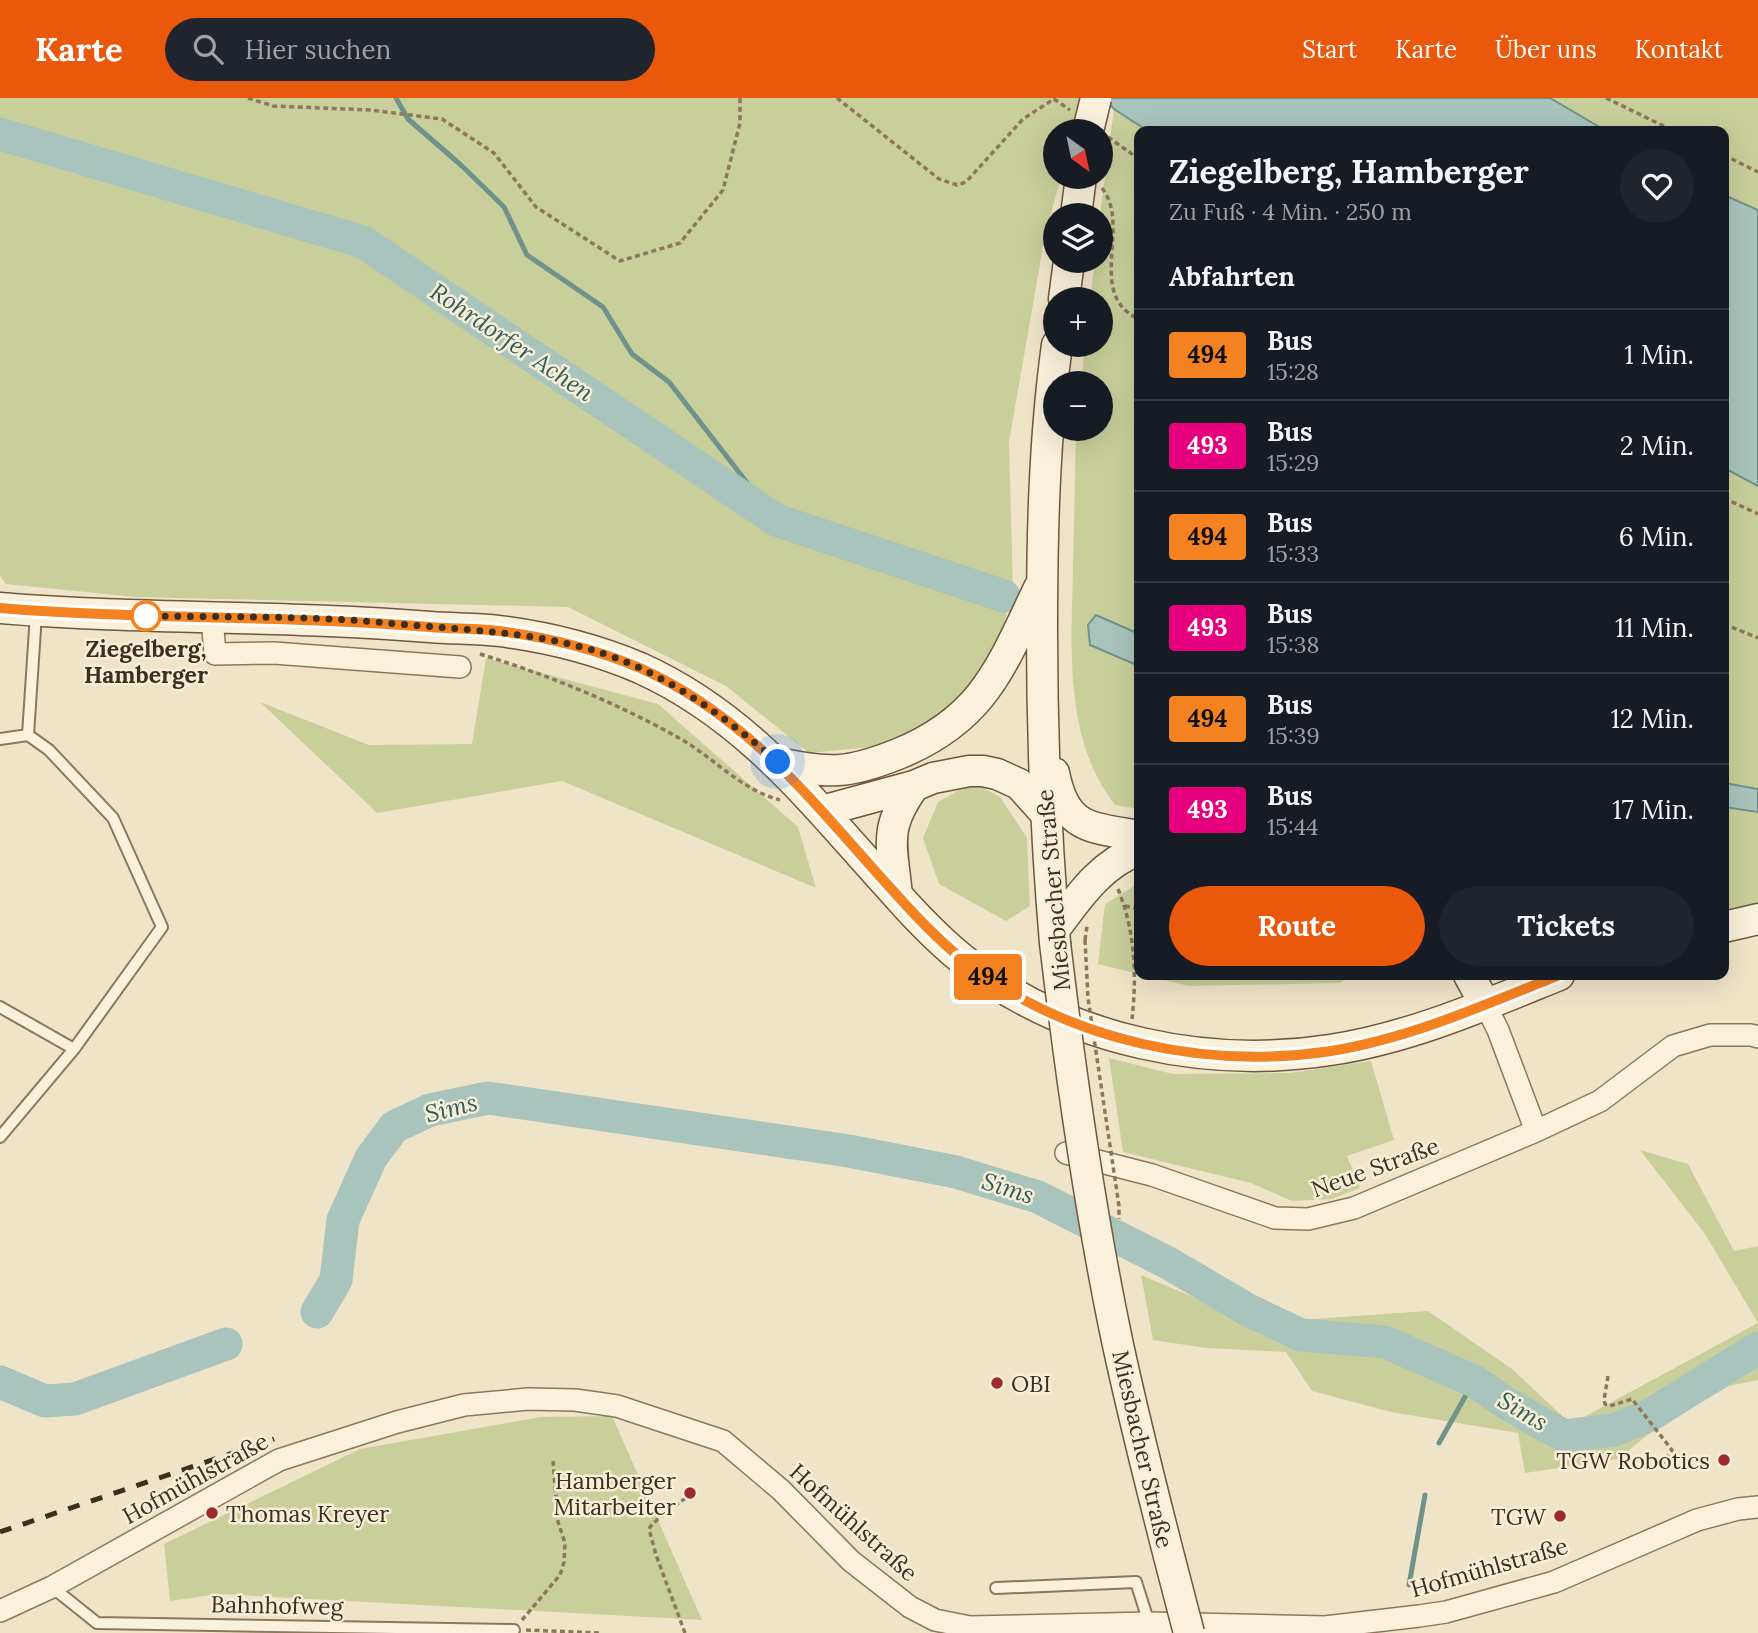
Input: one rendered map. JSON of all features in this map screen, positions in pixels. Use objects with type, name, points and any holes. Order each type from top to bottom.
[{"type":"main road","name":"Miesbacher Straße","points":[[1057,357],[1046,472],[1041,674],[1045,813],[1055,937],[1066,1036],[1090,1194],[1118,1345],[1189,1633]]},
{"type":"main road","points":[[808,805],[853,770],[923,744],[947,730],[968,711],[988,687],[1007,655],[1042,582]]},
{"type":"main road","points":[[0,608],[349,620],[494,631],[549,638],[640,668],[680,689],[748,737],[778,762],[808,805],[943,943],[972,967],[1045,1010],[1130,1041],[1222,1055],[1281,1056],[1333,1050],[1391,1037],[1486,1006],[1547,980]]},
{"type":"main road","points":[[1041,674],[1050,700],[1052,762],[1058,793],[1065,809],[1088,826],[1134,835]]},
{"type":"main road","points":[[778,762],[816,772],[853,770]]},
{"type":"main road","points":[[808,805],[914,786],[933,778],[983,771],[1019,784],[1045,813]]},
{"type":"main road","points":[[897,895],[891,835],[902,803],[914,786]]},
{"type":"main road","points":[[1055,937],[1097,876],[1123,856],[1134,852]]},
{"type":"main road","points":[[1729,926],[1758,919]]},
{"type":"main road","points":[[1472,980],[1486,1006]]},
{"type":"main road","points":[[1486,1006],[1491,980]]},
{"type":"street","points":[[212,617],[215,654],[274,653],[468,660]]},
{"type":"street","points":[[1486,1006],[1498,1030],[1536,1131]]},
{"type":"street","name":"Neue Straße","points":[[1066,1153],[1152,1175],[1275,1218],[1308,1219],[1354,1208],[1600,1101],[1673,1046],[1710,1035],[1758,1037]]},
{"type":"street","name":"Hofmühlstraße","points":[[0,1611],[52,1587],[279,1460],[397,1422],[464,1405],[554,1399],[617,1406],[723,1441],[781,1490],[851,1561],[909,1608],[935,1620],[970,1627],[1149,1623],[1325,1630],[1446,1612],[1554,1582],[1697,1520],[1738,1509],[1758,1507]]},
{"type":"lane","points":[[28,735],[36,611]]},
{"type":"lane","points":[[0,739],[28,735],[50,750],[113,818],[162,927],[74,1049],[0,1138]]},
{"type":"lane","points":[[0,1007],[74,1049]]},
{"type":"lane","points":[[996,1588],[1136,1581],[1149,1623]]},
{"type":"lane","name":"Bahnhofweg","points":[[52,1587],[97,1623],[514,1630]]},
{"type":"path","points":[[248,98],[272,106],[370,110],[442,119],[494,153],[536,206],[620,261],[680,243],[723,190],[740,123],[740,98]]},
{"type":"path","points":[[837,98],[939,179],[957,185],[966,183],[1023,120],[1054,98],[1088,119]]},
{"type":"path","points":[[1606,98],[1664,126]]},
{"type":"path","points":[[1113,140],[1134,155]]},
{"type":"path","points":[[1729,158],[1758,172]]},
{"type":"path","points":[[1100,189],[1108,196],[1112,213],[1110,275],[1114,295],[1134,315]]},
{"type":"path","points":[[1729,500],[1758,514]]},
{"type":"path","points":[[1729,626],[1758,638]]},
{"type":"path","points":[[468,660],[538,672],[681,739],[744,783],[775,799],[808,805]]},
{"type":"path","points":[[1117,887],[1125,905],[1134,953]]},
{"type":"path","points":[[1125,905],[1134,908]]},
{"type":"path","points":[[1085,940],[1088,998],[1119,1206],[1119,1227]]},
{"type":"path","points":[[1130,1041],[1135,980]]},
{"type":"path","points":[[1608,1376],[1605,1404],[1610,1406],[1632,1399],[1672,1450],[1660,1467]]},
{"type":"path","points":[[530,1610],[560,1576],[564,1562],[565,1543],[558,1522],[553,1461]]},
{"type":"path","points":[[685,1633],[649,1529],[652,1523],[691,1493]]},
{"type":"path","points":[[514,1630],[601,1633]]},
{"type":"green space","points":[[0,98],[1081,98],[1075,119],[1043,119],[1043,189],[1058,189],[1054,203],[1043,203],[1043,246],[1009,442],[1013,588],[999,644],[950,716],[882,746],[809,753],[726,686],[568,607],[135,597],[6,584],[0,576]]},
{"type":"green space","points":[[1550,98],[1758,98],[1758,210],[1729,197],[1729,126],[1598,126]]},
{"type":"green space","points":[[1114,109],[1140,126],[1134,126],[1134,632],[1096,615],[1090,645],[1134,664],[1134,808],[1115,805],[1098,779],[1087,752],[1074,692],[1072,629],[1076,441],[1113,441],[1113,371],[1082,371],[1084,357],[1113,357],[1113,287],[1092,287],[1093,273],[1113,273],[1113,203],[1102,203],[1103,189],[1113,189]]},
{"type":"green space","points":[[1729,471],[1758,486],[1758,789],[1729,784]]},
{"type":"green space","points":[[486,658],[658,704],[798,827],[816,888],[562,781],[377,813],[260,702],[369,745],[472,744]]},
{"type":"green space","points":[[973,782],[1000,797],[1027,838],[1030,906],[1006,921],[939,884],[923,838],[938,802]]},
{"type":"green space","points":[[1729,808],[1758,812],[1758,908],[1729,913]]},
{"type":"green space","points":[[1134,886],[1134,973],[1098,964],[1105,904]]},
{"type":"green space","points":[[1163,980],[1344,980],[1340,983],[1189,986]]},
{"type":"green space","points":[[1109,1058],[1173,1074],[1289,1073],[1371,1061],[1394,1140],[1347,1156],[1360,1188],[1331,1199],[1292,1201],[1251,1183],[1123,1152]]},
{"type":"green space","points":[[1640,1150],[1688,1164],[1734,1251],[1758,1246],[1758,1323],[1705,1234]]},
{"type":"green space","points":[[1141,1275],[1254,1323],[1428,1311],[1512,1369],[1571,1424],[1758,1323],[1758,1380],[1714,1389],[1665,1421],[1618,1459],[1525,1473],[1518,1433],[1391,1412],[1312,1391],[1286,1352],[1206,1348],[1153,1340]]},
{"type":"green space","points":[[612,1416],[702,1620],[219,1594],[170,1601],[164,1544],[360,1449],[541,1417]]},
{"type":"water","points":[[1104,98],[1550,98],[1598,126],[1140,126],[1114,109]]},
{"type":"water","points":[[1729,197],[1758,210],[1758,486],[1729,471]]},
{"type":"water","points":[[1096,615],[1134,632],[1134,664],[1090,645],[1088,625]]},
{"type":"water","points":[[1729,784],[1758,789],[1758,812],[1729,808]]},
{"type":"waterway","points":[[396,98],[408,119],[504,207],[527,255],[603,307],[632,354],[669,382],[776,520]]},
{"type":"waterway","name":"Rohrdorfer Achen","points":[[0,134],[363,242],[776,520],[1004,596]]},
{"type":"waterway","name":"Sims","points":[[317,1312],[336,1280],[343,1220],[371,1158],[394,1127],[430,1110],[488,1098],[849,1151],[956,1172],[1038,1197],[1170,1264],[1248,1310],[1301,1335],[1385,1342],[1474,1381],[1564,1436],[1614,1430],[1650,1415],[1758,1348]]},
{"type":"waterway","name":"Sims","points":[[0,1382],[45,1401],[75,1399],[226,1344]]},
{"type":"waterway","points":[[1439,1443],[1474,1381]]},
{"type":"waterway","points":[[1409,1585],[1425,1495]]},
{"type":"railway","points":[[0,1532],[274,1439]]},
{"type":"bus line","name":"494","points":[[0,608],[99,614],[349,620],[494,631],[549,638],[640,668],[709,707],[778,762],[897,895],[943,943],[972,967],[1045,1010],[1130,1041],[1222,1055],[1281,1056],[1333,1050],[1391,1037],[1465,1013],[1547,980]]},
{"type":"place","name":"Ziegelberg, Hamberger","points":[[146,616]]},
{"type":"place","name":"OBI","points":[[997,1383]]},
{"type":"place","name":"TGW Robotics","points":[[1724,1460]]},
{"type":"place","name":"Hamberger Mitarbeiter","points":[[690,1493]]},
{"type":"place","name":"Thomas Kreyer","points":[[212,1513]]},
{"type":"place","name":"TGW","points":[[1560,1516]]},
{"type":"route","points":[[146,616],[143,616],[349,620],[549,638],[640,668],[680,689],[709,707],[778,762]]}]
